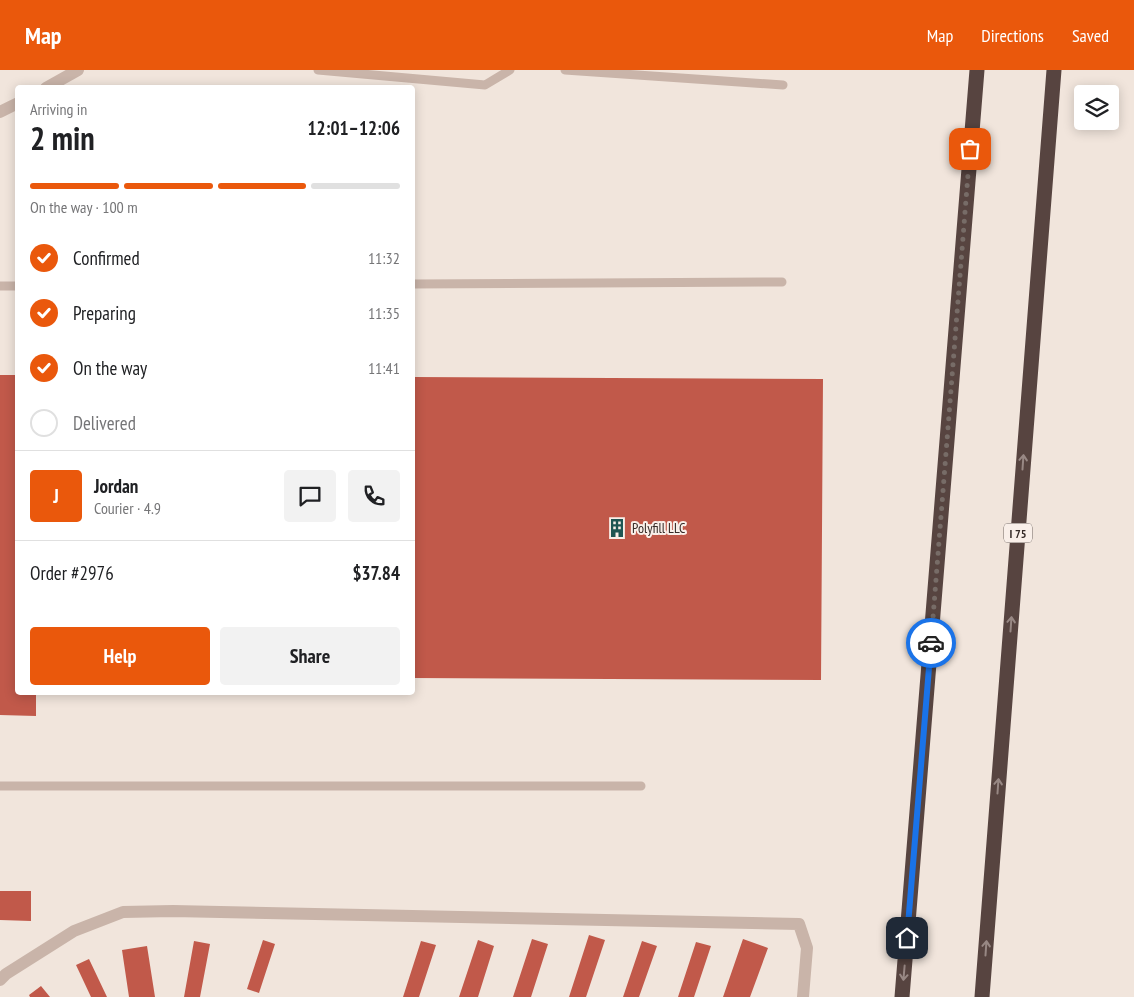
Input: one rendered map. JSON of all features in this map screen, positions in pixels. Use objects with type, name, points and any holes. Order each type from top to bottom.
[{"type":"highway","points":[[902,997],[976,70]]},
{"type":"highway","name":"I 75","points":[[982,997],[1054,70]]},
{"type":"street","points":[[49,85],[60,74],[78,70]]},
{"type":"street","points":[[0,112],[15,104]]},
{"type":"street","points":[[0,980],[6,974],[74,931],[123,912],[173,911],[799,924],[807,948],[803,997]]},
{"type":"lane","points":[[318,70],[485,85],[510,70]]},
{"type":"lane","points":[[565,70],[783,85]]},
{"type":"lane","points":[[415,284],[782,282]]},
{"type":"lane","points":[[0,286],[15,286]]},
{"type":"lane","points":[[0,786],[641,786]]},
{"type":"building","points":[[0,375],[15,375],[15,695],[36,695],[36,716],[0,715]]},
{"type":"building","name":"Polyfill LLC","points":[[415,377],[823,379],[821,680],[415,678]]},
{"type":"building","points":[[0,891],[31,891],[31,921],[0,920]]},
{"type":"building","points":[[589,935],[605,940],[586,997],[569,997]]},
{"type":"building","points":[[532,939],[548,944],[531,997],[513,997]]},
{"type":"building","points":[[743,939],[768,948],[750,997],[723,997]]},
{"type":"building","points":[[263,940],[275,944],[259,993],[247,989]]},
{"type":"building","points":[[478,940],[494,946],[478,997],[459,997]]},
{"type":"building","points":[[194,941],[210,944],[200,997],[184,997]]},
{"type":"building","points":[[421,941],[436,945],[419,997],[403,997]]},
{"type":"building","points":[[642,941],[657,946],[639,997],[623,997]]},
{"type":"building","points":[[696,942],[711,946],[694,997],[678,997]]},
{"type":"building","points":[[147,946],[155,997],[129,997],[122,950]]},
{"type":"building","points":[[89,959],[107,997],[91,997],[76,965]]},
{"type":"building","points":[[41,986],[50,997],[30,997],[29,995]]},
{"type":"way so far","points":[[931,643],[970,149]]},
{"type":"place","name":"Polyfill LLC","points":[[617,528]]},
{"type":"route","points":[[907,938],[931,643]]}]
